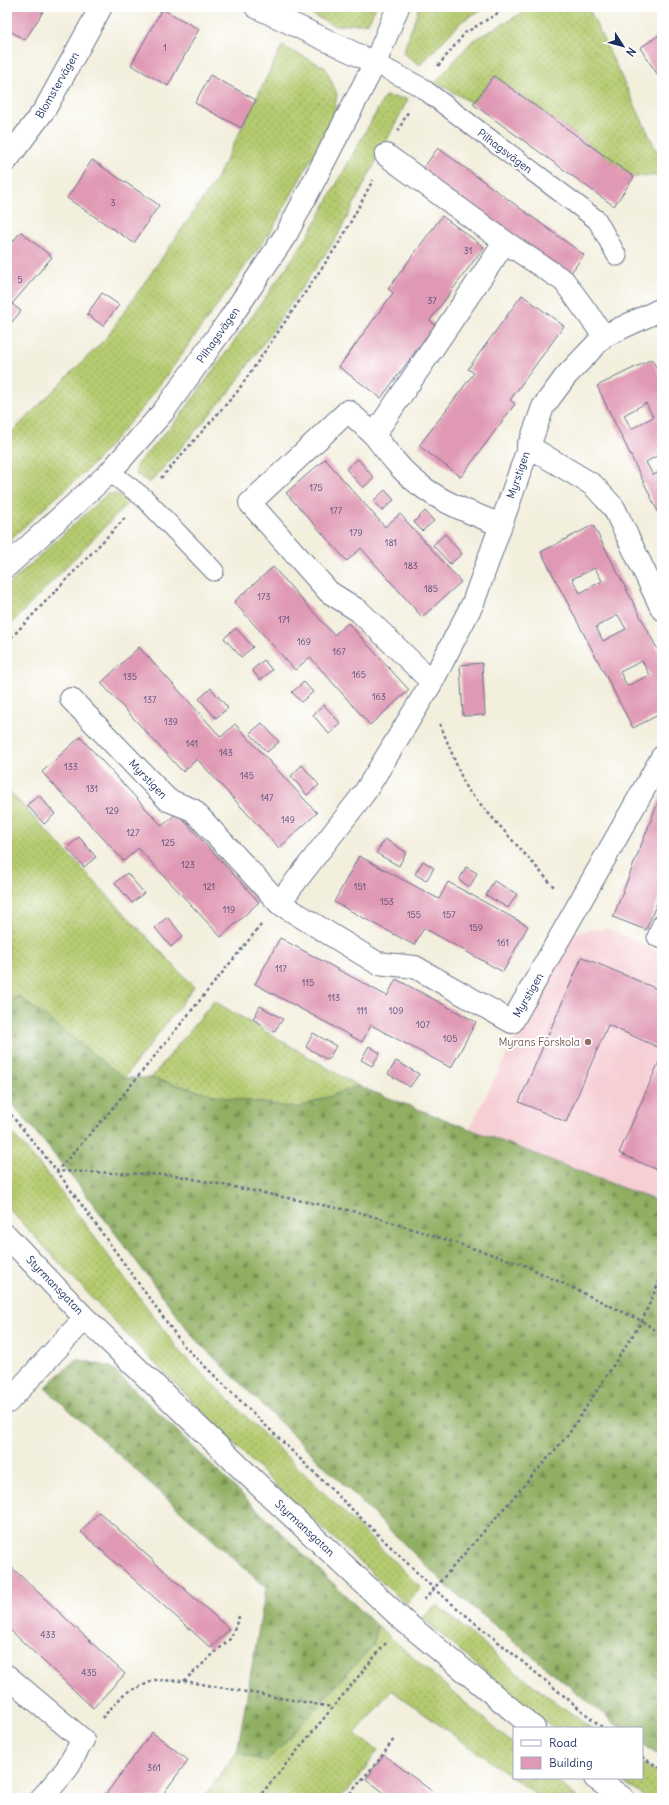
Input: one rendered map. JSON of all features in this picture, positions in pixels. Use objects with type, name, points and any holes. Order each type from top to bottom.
[{"type":"street","name":"Blomstervägen","points":[[7,160],[45,109],[101,7]]},
{"type":"street","points":[[256,7],[375,63]]},
{"type":"street","name":"Pilhagsvägen","points":[[7,566],[110,472],[163,412],[230,320],[287,234],[375,63],[398,7]]},
{"type":"street","points":[[386,155],[505,242],[564,281],[604,336]]},
{"type":"street","points":[[374,435],[505,242]]},
{"type":"street","points":[[528,446],[543,407],[566,376],[604,336],[662,309]]},
{"type":"street","points":[[432,682],[360,611],[329,592],[250,503],[348,411],[374,435],[397,464],[421,486],[456,507],[501,525]]},
{"type":"street","name":"Myrstigen","points":[[279,903],[365,792],[432,682],[473,604],[528,446],[593,485],[614,508],[662,609]]},
{"type":"street","name":"Myrstigen","points":[[71,699],[168,800],[193,810],[279,903],[377,964],[415,967],[512,1022],[662,757]]},
{"type":"street","name":"Styrmansgatan","points":[[7,1236],[85,1318],[404,1622],[533,1727]]},
{"type":"street","name":"Styrmansgatan","points":[[8,1402],[85,1318]]},
{"type":"street","points":[[7,1676],[83,1740],[66,1770],[42,1798]]},
{"type":"street","points":[[596,1779],[623,1798]]},
{"type":"lane","name":"Pilhagsvägen","points":[[375,63],[421,87],[597,220],[617,256]]},
{"type":"lane","points":[[110,472],[144,498],[214,570]]},
{"type":"lane","points":[[662,924],[657,937],[662,939]]},
{"type":"path","points":[[7,642],[144,498],[237,392],[342,240],[421,87],[465,33],[508,7]]},
{"type":"path","points":[[432,682],[440,722],[466,788],[576,911]]},
{"type":"path","points":[[57,1171],[106,1116],[279,903]]},
{"type":"path","points":[[7,1110],[57,1171],[184,1346],[434,1589],[602,1727]]},
{"type":"path","points":[[57,1171],[174,1174],[362,1213],[522,1264],[642,1321],[662,1336]]},
{"type":"path","points":[[258,1798],[404,1622],[568,1435],[642,1321],[662,1275]]},
{"type":"path","points":[[184,1681],[231,1638],[240,1614]]},
{"type":"path","points":[[83,1740],[125,1693],[154,1680],[184,1681],[332,1707]]},
{"type":"path","points":[[346,1798],[379,1760],[394,1739]]},
{"type":"path","points":[[643,1758],[662,1769]]},
{"type":"shaded area","name":"Myrans Förskola","points":[[608,928],[662,954],[662,1203],[469,1129],[569,933]]},
{"type":"green space","points":[[297,7],[376,7],[368,23],[335,26]]},
{"type":"green space","points":[[419,7],[486,7],[462,21],[420,65],[403,53]]},
{"type":"green space","points":[[533,7],[588,7],[662,162],[662,175],[634,177],[494,76],[473,104],[436,82],[472,41]]},
{"type":"green space","points":[[282,46],[325,67],[337,94],[333,119],[273,228],[145,405],[94,463],[7,542],[7,437],[106,338],[216,180]]},
{"type":"green space","points":[[385,96],[408,99],[337,237],[231,390],[150,483],[136,474],[137,464],[181,415],[308,236]]},
{"type":"green space","points":[[115,493],[129,502],[7,628],[7,586],[107,494]]},
{"type":"green space","points":[[7,789],[194,987],[124,1078],[19,997],[7,1001]]},
{"type":"green space","points":[[19,996],[124,1078],[151,1078],[222,1097],[297,1108],[358,1086],[662,1203],[662,1756],[643,1745],[643,1727],[619,1727],[448,1587],[195,1339],[75,1180],[7,1097],[7,1001]]},
{"type":"green space","points":[[214,1001],[358,1086],[297,1108],[222,1097],[151,1078]]},
{"type":"green space","points":[[7,1127],[49,1176],[180,1352],[421,1588],[406,1604],[272,1482],[127,1335],[7,1207]]},
{"type":"green space","points":[[76,1359],[111,1367],[377,1626],[372,1646],[267,1762],[237,1752],[266,1588],[45,1388]]},
{"type":"green space","points":[[437,1605],[517,1673],[590,1727],[553,1727],[527,1708],[422,1618]]},
{"type":"green space","points":[[377,1626],[513,1744],[513,1778],[391,1690],[355,1734],[378,1750],[358,1779],[340,1798],[203,1798],[237,1752],[267,1762],[372,1646]]},
{"type":"green space","points":[[643,1764],[662,1776],[662,1798],[646,1798],[620,1779],[643,1779]]},
{"type":"green space","points":[[515,1779],[553,1779],[578,1798],[541,1798]]},
{"type":"building","points":[[7,7],[46,7],[25,40],[7,29]]},
{"type":"building","points":[[162,9],[199,29],[168,86],[131,65]]},
{"type":"building","points":[[662,33],[662,81],[640,48]]},
{"type":"building","points":[[210,75],[256,100],[241,128],[195,103]]},
{"type":"building","points":[[494,76],[634,177],[614,206],[473,104]]},
{"type":"building","points":[[438,148],[584,255],[567,278],[421,171]]},
{"type":"building","points":[[92,160],[159,205],[134,243],[67,198]]},
{"type":"building","points":[[442,216],[484,247],[430,320],[435,325],[381,398],[339,367],[393,293],[388,289]]},
{"type":"building","points":[[21,232],[52,257],[12,304],[21,311],[7,328],[7,248]]},
{"type":"building","points":[[102,293],[119,305],[103,326],[87,314]]},
{"type":"building","points":[[522,295],[564,326],[510,400],[515,404],[461,477],[419,446],[474,373],[468,369]]},
{"type":"building","points":[[652,359],[662,380],[662,453],[646,462],[653,475],[662,471],[662,520],[597,386]],"holes":[[[646,403],[653,417],[631,429],[624,415]]]},
{"type":"building","points":[[325,459],[385,527],[400,514],[461,582],[422,617],[361,548],[347,561],[286,493]]},
{"type":"building","points":[[358,459],[374,478],[363,488],[346,469]]},
{"type":"building","points":[[385,490],[394,500],[382,511],[373,501]]},
{"type":"building","points":[[425,511],[434,521],[422,531],[414,522]]},
{"type":"building","points":[[593,525],[662,658],[662,713],[633,728],[541,552]],"holes":[[[595,568],[602,581],[580,593],[572,579]],[[618,615],[626,629],[603,641],[596,627]],[[642,661],[650,675],[627,686],[620,672]]]},
{"type":"building","points":[[445,534],[462,554],[450,564],[433,545]]},
{"type":"building","points":[[273,567],[334,635],[348,623],[409,690],[370,725],[310,657],[295,670],[234,602]]},
{"type":"building","points":[[236,628],[253,647],[241,657],[224,638]]},
{"type":"building","points":[[139,647],[221,737],[235,724],[317,813],[279,848],[197,759],[183,772],[101,683]]},
{"type":"building","points":[[264,660],[272,670],[260,680],[252,670]]},
{"type":"building","points":[[482,663],[485,715],[463,716],[460,665]]},
{"type":"building","points":[[304,682],[313,692],[301,702],[292,692]]},
{"type":"building","points":[[211,688],[228,708],[216,718],[199,699]]},
{"type":"building","points":[[324,705],[341,724],[329,734],[313,715]]},
{"type":"building","points":[[262,723],[279,742],[267,752],[250,733]]},
{"type":"building","points":[[80,737],[162,826],[177,813],[259,902],[221,937],[138,848],[124,861],[42,772]]},
{"type":"building","points":[[302,765],[319,785],[307,795],[291,776]]},
{"type":"building","points":[[662,792],[662,890],[646,930],[613,917]]},
{"type":"building","points":[[39,795],[55,814],[44,824],[27,805]]},
{"type":"building","points":[[79,837],[96,857],[84,867],[67,848]]},
{"type":"building","points":[[385,839],[406,852],[399,866],[376,853]]},
{"type":"building","points":[[359,856],[439,899],[448,882],[528,926],[503,972],[424,928],[414,945],[334,902]]},
{"type":"building","points":[[423,861],[434,868],[426,881],[415,874]]},
{"type":"building","points":[[466,867],[477,873],[470,887],[459,880]]},
{"type":"building","points":[[127,873],[144,893],[132,903],[115,883]]},
{"type":"building","points":[[494,881],[517,894],[508,908],[486,895]]},
{"type":"building","points":[[167,917],[183,936],[171,947],[155,928]]},
{"type":"building","points":[[280,938],[387,996],[396,979],[476,1022],[451,1068],[371,1025],[362,1042],[255,984]]},
{"type":"building","points":[[582,957],[662,991],[662,1049],[608,1025],[566,1122],[519,1102]]},
{"type":"building","points":[[260,1006],[283,1019],[274,1032],[253,1019]]},
{"type":"building","points":[[313,1033],[336,1046],[328,1060],[306,1047]]},
{"type":"building","points":[[369,1046],[380,1053],[372,1066],[361,1060]]},
{"type":"building","points":[[662,1055],[662,1172],[619,1153]]},
{"type":"building","points":[[396,1061],[419,1074],[410,1087],[388,1074]]},
{"type":"building","points":[[99,1512],[229,1629],[211,1648],[81,1532]]},
{"type":"building","points":[[7,1563],[125,1674],[93,1708],[7,1627]]},
{"type":"building","points":[[152,1732],[188,1760],[160,1798],[103,1798]]},
{"type":"building","points":[[384,1755],[441,1798],[391,1798],[366,1779]]},
{"type":"place","name":"Myrans Förskola","points":[[588,1042]]}]
